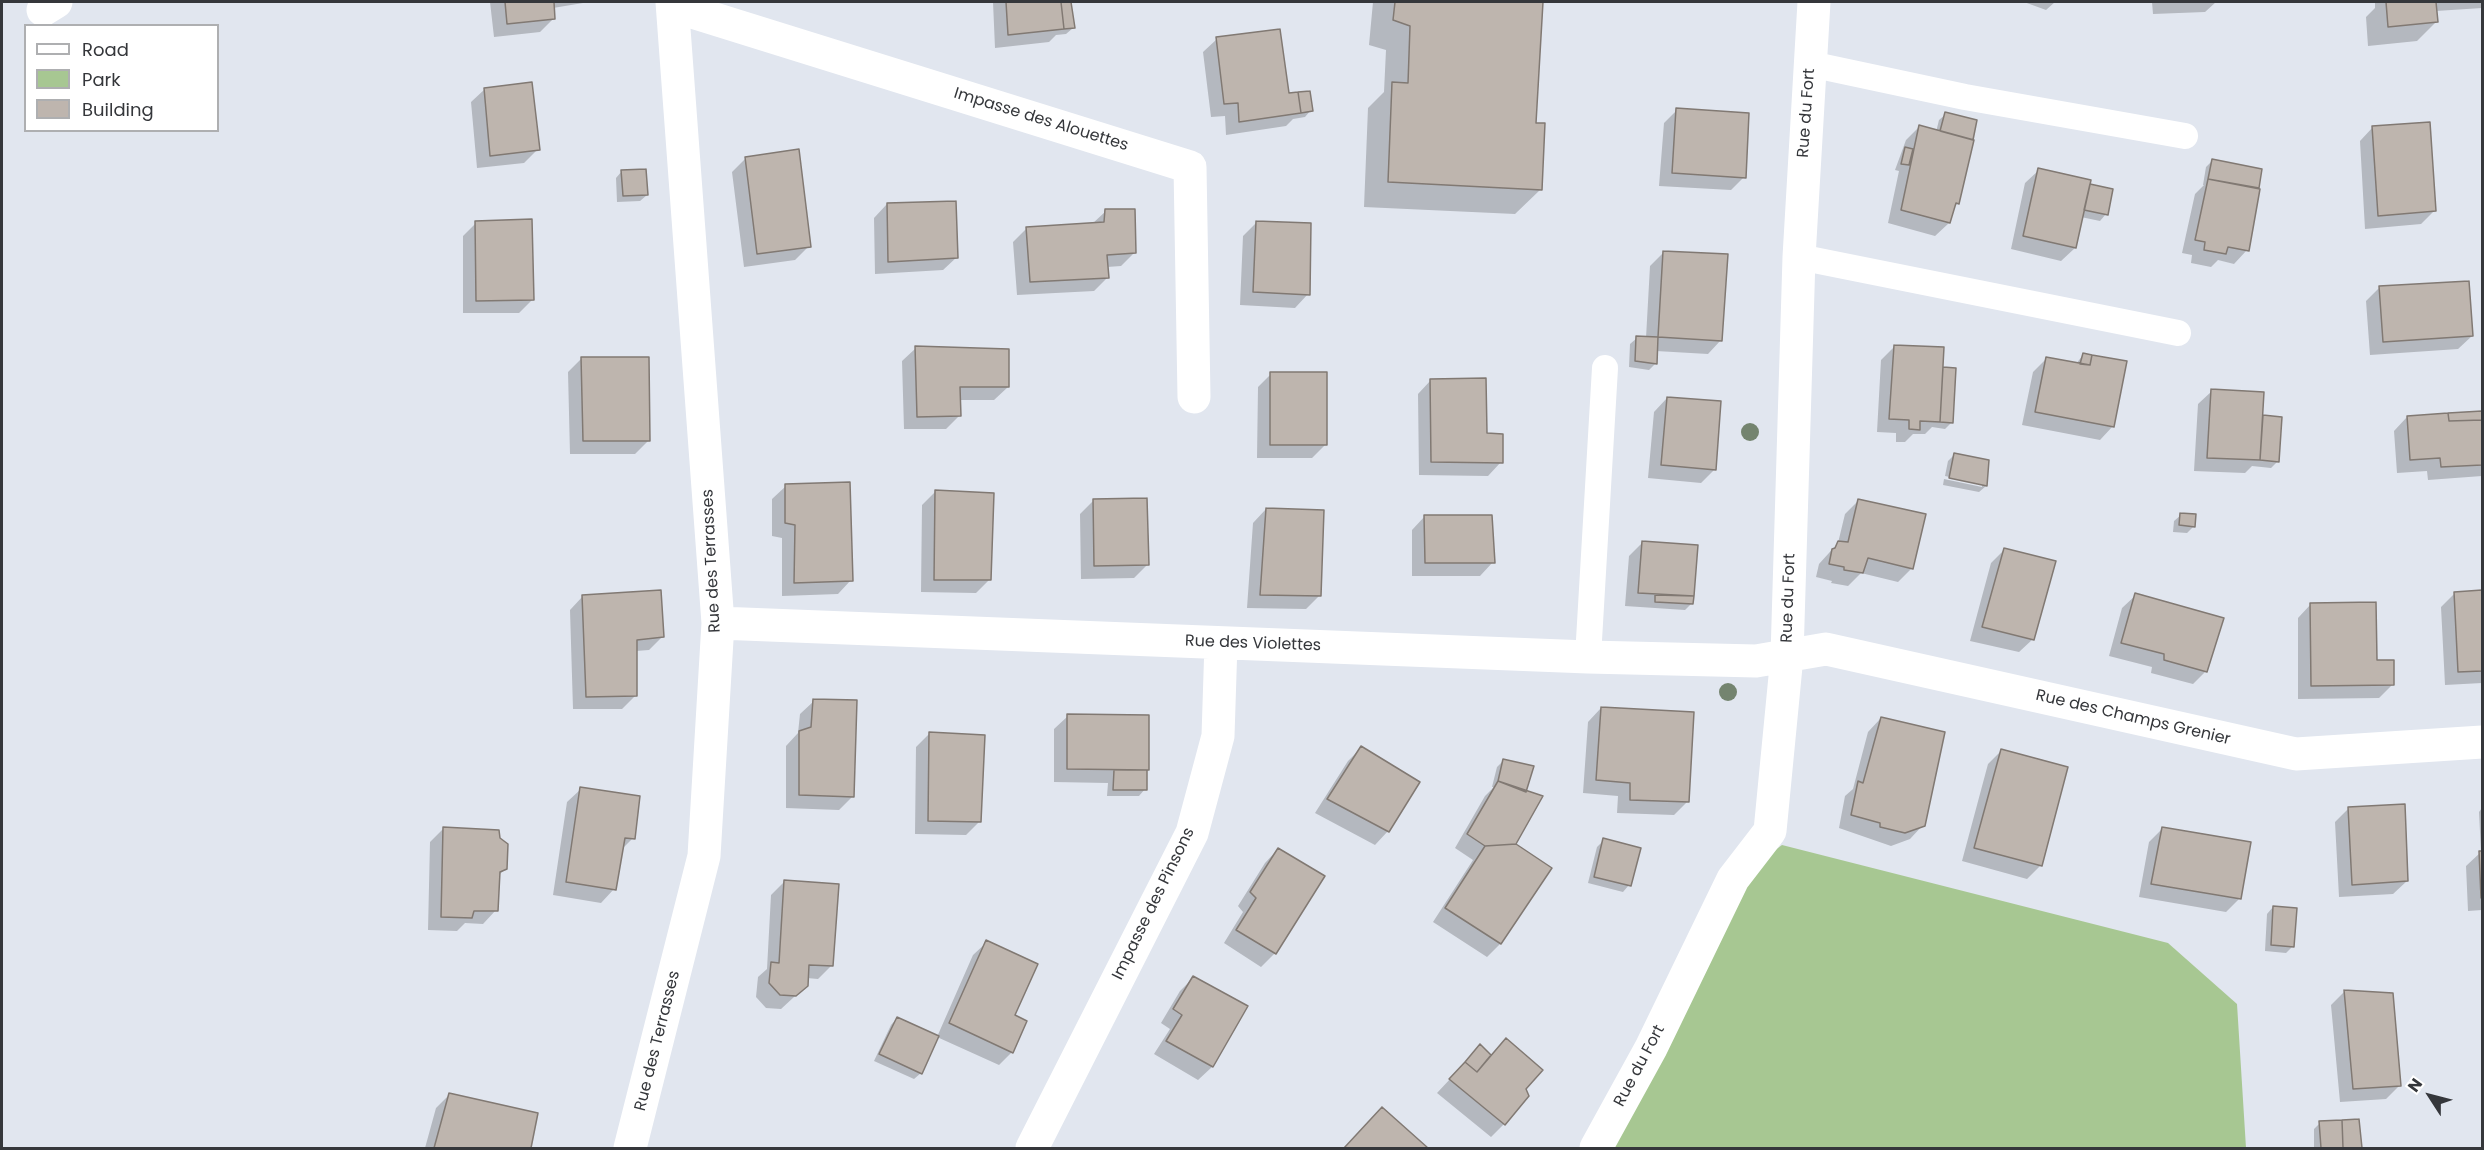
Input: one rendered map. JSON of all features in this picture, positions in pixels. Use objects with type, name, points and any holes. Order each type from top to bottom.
[{"type":"street","name":"Rue du Fort","points":[[1596,1149],[1651,1048],[1733,879],[1770,831],[1787,656],[1799,257],[1814,2]]},
{"type":"street","name":"Impasse des Alouettes","points":[[672,4],[1190,167],[1194,397]]},
{"type":"street","name":"Rue des Terrasses","points":[[630,1149],[704,856],[718,623],[672,4]]},
{"type":"street","name":"Rue des Violettes","points":[[718,623],[1588,657],[1756,661],[1787,656]]},
{"type":"street","name":"Impasse des Pinsons","points":[[1032,1149],[1191,833],[1218,736],[1221,643]]},
{"type":"street","name":"Rue des Champs Grenier","points":[[1787,656],[1826,650],[2296,754],[2482,742]]},
{"type":"lane","points":[[1810,64],[1965,97],[2185,136]]},
{"type":"lane","points":[[1799,257],[2178,333]]},
{"type":"lane","points":[[1588,657],[1605,369]]},
{"type":"green space","points":[[1782,845],[2168,943],[2237,1004],[2246,1148],[1611,1148],[1743,874]]},
{"type":"building","points":[[505,2],[554,2],[555,19],[507,24]]},
{"type":"building","points":[[1006,2],[1061,2],[1064,29],[1008,35]]},
{"type":"building","points":[[1061,2],[1071,2],[1075,28],[1064,29]]},
{"type":"building","points":[[1395,2],[1543,2],[1536,123],[1545,123],[1542,190],[1388,182],[1392,82],[1408,83],[1410,26],[1393,20]]},
{"type":"building","points":[[2386,2],[2436,2],[2438,22],[2388,27]]},
{"type":"building","points":[[1280,29],[1289,93],[1298,92],[1301,113],[1239,122],[1238,103],[1224,104],[1216,37]]},
{"type":"building","points":[[532,82],[540,150],[490,156],[484,88]]},
{"type":"building","points":[[1310,91],[1313,111],[1301,113],[1298,92]]},
{"type":"building","points":[[1676,108],[1749,113],[1746,178],[1672,173]]},
{"type":"building","points":[[1945,112],[1977,120],[1973,140],[1940,131]]},
{"type":"building","points":[[2430,122],[2436,211],[2378,216],[2372,126]]},
{"type":"building","points":[[1919,125],[1974,140],[1959,204],[1956,203],[1950,223],[1901,210]]},
{"type":"building","points":[[1905,147],[1913,149],[1909,165],[1901,164]]},
{"type":"building","points":[[799,149],[811,247],[757,254],[745,157]]},
{"type":"building","points":[[2212,159],[2262,169],[2259,188],[2208,179]]},
{"type":"building","points":[[2038,168],[2091,180],[2076,248],[2023,236]]},
{"type":"building","points":[[646,169],[648,195],[623,196],[621,170]]},
{"type":"building","points":[[2208,179],[2260,189],[2249,251],[2228,247],[2226,254],[2204,250],[2205,242],[2195,240]]},
{"type":"building","points":[[2090,184],[2113,189],[2108,215],[2084,210]]},
{"type":"building","points":[[956,201],[958,258],[888,262],[887,203]]},
{"type":"building","points":[[1105,209],[1135,209],[1136,253],[1107,255],[1109,278],[1030,282],[1026,227],[1104,222]]},
{"type":"building","points":[[532,219],[534,300],[476,301],[475,221]]},
{"type":"building","points":[[1256,221],[1311,223],[1310,295],[1253,292]]},
{"type":"building","points":[[1663,251],[1728,254],[1722,341],[1658,337]]},
{"type":"building","points":[[2469,281],[2473,336],[2383,342],[2379,286]]},
{"type":"building","points":[[1636,336],[1658,337],[1657,364],[1635,361]]},
{"type":"building","points":[[1894,345],[1944,347],[1940,422],[1920,421],[1920,430],[1909,429],[1909,420],[1889,419]]},
{"type":"building","points":[[915,346],[1009,349],[1009,387],[960,387],[961,416],[917,417]]},
{"type":"building","points":[[2083,353],[2092,355],[2090,365],[2080,364]]},
{"type":"building","points":[[2092,355],[2127,361],[2114,427],[2035,412],[2046,357],[2090,365]]},
{"type":"building","points":[[581,357],[649,357],[650,441],[583,441]]},
{"type":"building","points":[[1943,367],[1956,368],[1953,423],[1940,422]]},
{"type":"building","points":[[1270,372],[1327,372],[1327,445],[1270,445]]},
{"type":"building","points":[[1486,378],[1487,433],[1503,434],[1503,463],[1431,462],[1430,379]]},
{"type":"building","points":[[2211,389],[2264,392],[2260,460],[2207,458]]},
{"type":"building","points":[[1667,397],[1721,401],[1716,470],[1661,465]]},
{"type":"building","points":[[2482,411],[2482,420],[2449,421],[2448,413]]},
{"type":"building","points":[[2448,413],[2449,421],[2482,420],[2482,465],[2441,467],[2440,458],[2410,460],[2407,416]]},
{"type":"building","points":[[2263,415],[2282,417],[2279,462],[2260,460]]},
{"type":"building","points":[[1954,453],[1989,460],[1987,486],[1949,478]]},
{"type":"building","points":[[850,482],[853,581],[794,583],[795,525],[785,523],[785,484]]},
{"type":"building","points":[[935,490],[994,493],[991,580],[934,580]]},
{"type":"building","points":[[1147,498],[1149,565],[1094,566],[1093,499]]},
{"type":"building","points":[[1858,499],[1926,514],[1913,569],[1868,558],[1863,573],[1844,570],[1844,567],[1829,564],[1832,549],[1838,541],[1848,542]]},
{"type":"building","points":[[1266,508],[1324,510],[1321,596],[1260,595]]},
{"type":"building","points":[[2180,513],[2196,514],[2195,527],[2179,525]]},
{"type":"building","points":[[1424,515],[1492,515],[1495,563],[1425,563]]},
{"type":"building","points":[[1642,541],[1698,545],[1694,596],[1638,593]]},
{"type":"building","points":[[2004,548],[2056,561],[2034,640],[1982,627]]},
{"type":"building","points":[[661,590],[664,637],[637,640],[637,696],[586,697],[582,595]]},
{"type":"building","points":[[2482,590],[2482,671],[2458,672],[2454,592]]},
{"type":"building","points":[[2135,593],[2224,618],[2207,672],[2164,660],[2164,654],[2121,643]]},
{"type":"building","points":[[1655,595],[1694,596],[1693,604],[1655,602]]},
{"type":"building","points":[[2376,602],[2377,660],[2394,660],[2394,685],[2311,686],[2310,603]]},
{"type":"building","points":[[813,699],[857,700],[854,797],[799,795],[799,731],[811,727]]},
{"type":"building","points":[[1601,707],[1694,712],[1689,802],[1630,800],[1630,783],[1596,780]]},
{"type":"building","points":[[1067,714],[1149,715],[1149,770],[1067,769]]},
{"type":"building","points":[[1881,717],[1945,732],[1925,826],[1905,833],[1880,827],[1880,823],[1851,815],[1858,781],[1863,783]]},
{"type":"building","points":[[929,732],[985,735],[981,822],[928,821]]},
{"type":"building","points":[[1361,746],[1420,782],[1389,832],[1327,799]]},
{"type":"building","points":[[2001,749],[2068,767],[2042,866],[1974,848]]},
{"type":"building","points":[[1503,759],[1534,766],[1526,792],[1498,781]]},
{"type":"building","points":[[1114,770],[1147,770],[1147,790],[1113,790]]},
{"type":"building","points":[[1498,781],[1543,796],[1516,844],[1485,846],[1467,834]]},
{"type":"building","points":[[580,787],[640,796],[635,839],[625,838],[616,890],[566,882]]},
{"type":"building","points":[[2405,804],[2408,881],[2352,885],[2348,807]]},
{"type":"building","points":[[443,827],[499,830],[500,838],[508,844],[507,869],[500,872],[498,911],[474,911],[472,918],[441,917]]},
{"type":"building","points":[[2162,827],[2251,842],[2241,899],[2151,884]]},
{"type":"building","points":[[1603,838],[1641,848],[1631,886],[1594,877]]},
{"type":"building","points":[[1516,844],[1552,868],[1501,944],[1445,908],[1485,846]]},
{"type":"building","points":[[1278,848],[1325,876],[1276,954],[1236,930],[1256,898],[1250,892]]},
{"type":"building","points":[[2479,851],[2482,851],[2482,898],[2481,898]]},
{"type":"building","points":[[784,880],[839,884],[833,966],[809,965],[808,986],[796,996],[780,995],[769,983],[771,962],[779,963]]},
{"type":"building","points":[[2273,906],[2297,908],[2294,947],[2271,945]]},
{"type":"building","points":[[986,940],[1038,964],[1015,1015],[1027,1021],[1013,1053],[949,1023]]},
{"type":"building","points":[[1193,976],[1248,1006],[1213,1067],[1166,1041],[1182,1015],[1173,1009]]},
{"type":"building","points":[[2344,990],[2393,993],[2401,1086],[2353,1089]]},
{"type":"building","points":[[897,1017],[939,1036],[922,1074],[879,1054]]},
{"type":"building","points":[[1506,1038],[1543,1070],[1526,1089],[1529,1096],[1505,1125],[1449,1079],[1465,1062],[1477,1072]]},
{"type":"building","points":[[1480,1044],[1491,1055],[1477,1072],[1465,1062]]},
{"type":"building","points":[[449,1093],[538,1113],[531,1148],[434,1148]]},
{"type":"building","points":[[1382,1107],[1428,1148],[1344,1148]]},
{"type":"building","points":[[2359,1119],[2362,1148],[2343,1148],[2342,1120]]},
{"type":"building","points":[[2342,1120],[2343,1148],[2321,1148],[2319,1121]]}]
